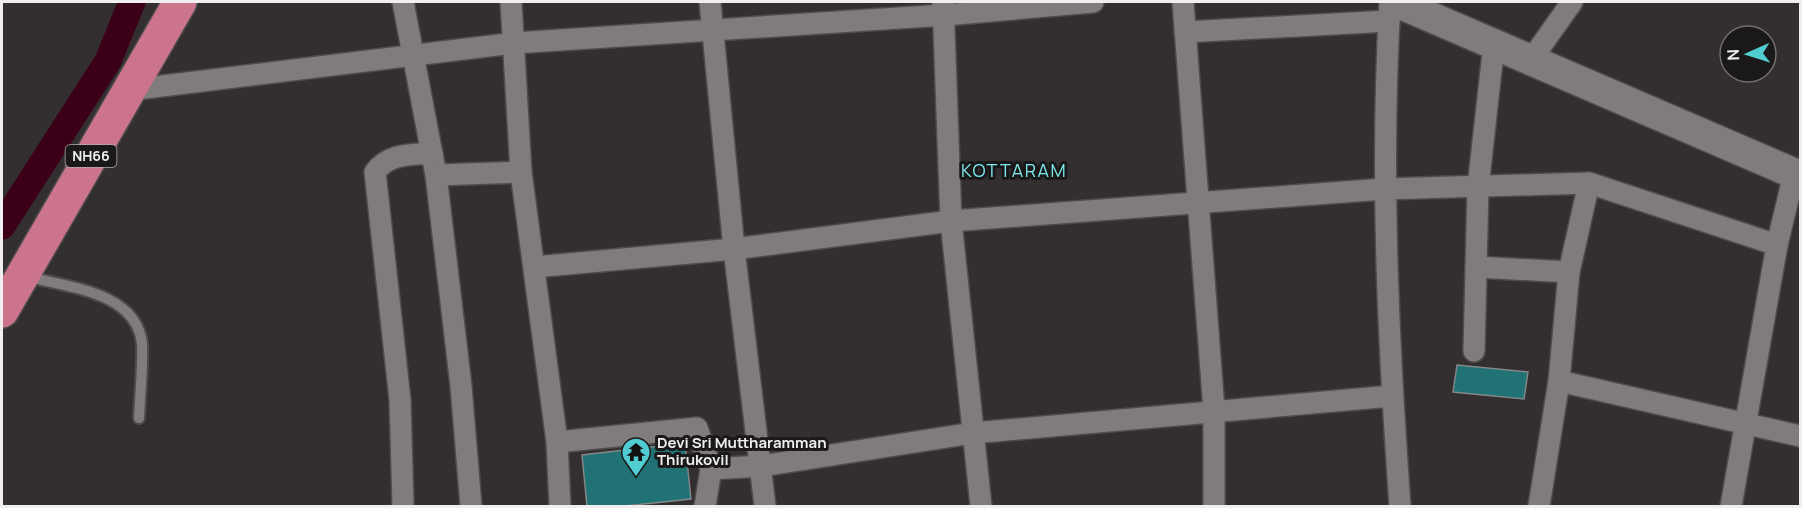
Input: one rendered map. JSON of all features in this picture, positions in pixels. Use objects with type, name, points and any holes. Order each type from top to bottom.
[{"type":"highway","name":"NH66","points":[[2,311],[129,90],[176,2]]},
{"type":"main road","points":[[1392,8],[1494,44],[1797,175]]},
{"type":"street","points":[[403,2],[436,175],[461,386],[471,507]]},
{"type":"street","points":[[511,2],[522,172],[557,442],[560,507]]},
{"type":"street","points":[[710,2],[734,249],[762,466],[765,507]]},
{"type":"street","points":[[129,90],[514,43],[714,30],[944,8],[1093,2]]},
{"type":"street","points":[[1183,2],[1214,410],[1214,507]]},
{"type":"street","points":[[1531,60],[1572,2]]},
{"type":"street","points":[[944,8],[951,221],[981,507]]},
{"type":"street","points":[[1185,32],[1392,8],[1384,189],[1392,396],[1400,507]]},
{"type":"street","points":[[1474,351],[1478,187],[1494,44]]},
{"type":"street","points":[[403,507],[400,400],[375,172],[382,162],[395,157],[432,153]]},
{"type":"street","points":[[436,175],[522,172]]},
{"type":"street","points":[[1731,507],[1777,245],[1797,175]]},
{"type":"street","points":[[534,267],[734,249],[951,221],[1384,189],[1589,183],[1777,245]]},
{"type":"street","points":[[1539,507],[1558,381],[1569,272],[1589,183]]},
{"type":"street","points":[[1476,267],[1569,272]]},
{"type":"street","points":[[1558,381],[1747,422],[1800,436]]},
{"type":"street","points":[[711,469],[762,466],[973,433],[1392,396]]},
{"type":"street","points":[[557,442],[697,428],[711,469],[705,507]]},
{"type":"lane","points":[[22,276],[116,302],[135,320],[142,343],[139,418]]},
{"type":"building","points":[[1457,365],[1528,372],[1524,399],[1453,392]]},
{"type":"building","name":"Devi Sri Muttharamman Thirukovil","points":[[685,443],[691,499],[625,506],[587,506],[582,455]]},
{"type":"waterway","points":[[2,226],[108,61],[132,2]]},
{"type":"place","name":"Devi Sri Muttharamman Thirukovil","points":[[636,478]]},
{"type":"district","name":"KOTTARAM","points":[[1014,171]]}]
